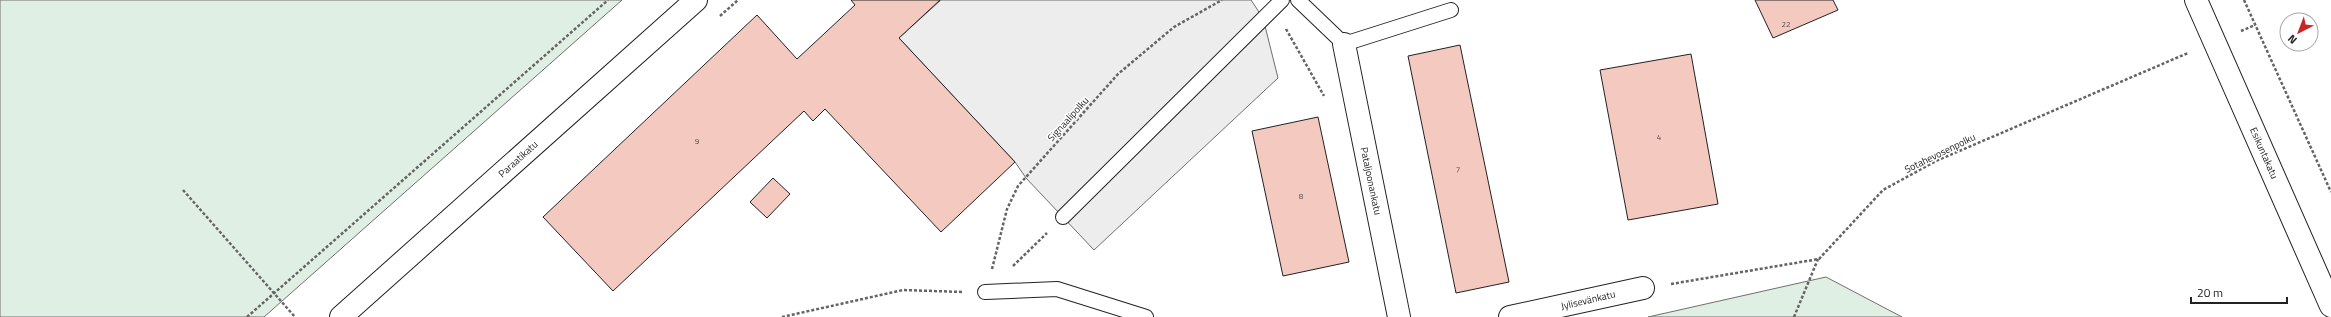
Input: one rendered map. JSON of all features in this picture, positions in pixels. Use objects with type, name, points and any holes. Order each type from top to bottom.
[{"type":"street","name":"Paraatikatu","points":[[341,317],[696,0]]},
{"type":"street","name":"Esikuntakatu","points":[[2196,0],[2216,42],[2331,306]]},
{"type":"street","name":"Pataljoonankatu","points":[[1344,44],[1399,317]]},
{"type":"street","name":"Jylisevänkatu","points":[[1510,317],[1643,288]]},
{"type":"lane","points":[[1063,217],[1282,0]]},
{"type":"lane","points":[[1298,0],[1344,44],[1451,10]]},
{"type":"lane","points":[[985,292],[1057,289],[1146,317]]},
{"type":"path","points":[[247,317],[608,0]]},
{"type":"path","name":"Signaalipolku","points":[[985,292],[1007,209],[1018,186],[1118,74],[1174,27],[1222,0]]},
{"type":"path","points":[[2244,0],[2331,192]]},
{"type":"path","name":"Sotahevosenpolku","points":[[1794,317],[1819,259],[1883,190],[1929,165],[2255,25]]},
{"type":"path","points":[[183,190],[295,317]]},
{"type":"path","points":[[782,317],[904,290],[985,292],[1063,217]]},
{"type":"path","points":[[1643,288],[1819,259]]},
{"type":"green space","points":[[0,0],[622,0],[264,317],[0,317]]},
{"type":"green space","points":[[1826,277],[1902,317],[1648,317]]},
{"type":"shaded area","points":[[941,0],[1251,0],[1263,18],[1278,78],[1094,250],[1026,178],[1015,162],[899,38]]},
{"type":"building","points":[[851,0],[940,0],[899,38],[1015,162],[941,232],[825,109],[813,121],[804,111],[613,291],[543,217],[757,15],[797,59],[855,5]]},
{"type":"building","points":[[1755,0],[1833,0],[1838,10],[1773,38]]},
{"type":"building","points":[[1460,45],[1509,282],[1456,293],[1408,56]]},
{"type":"building","points":[[1691,54],[1718,204],[1628,220],[1600,70]]},
{"type":"building","points":[[1318,117],[1349,262],[1283,276],[1252,131]]},
{"type":"building","points":[[773,178],[790,194],[767,218],[750,202]]}]
